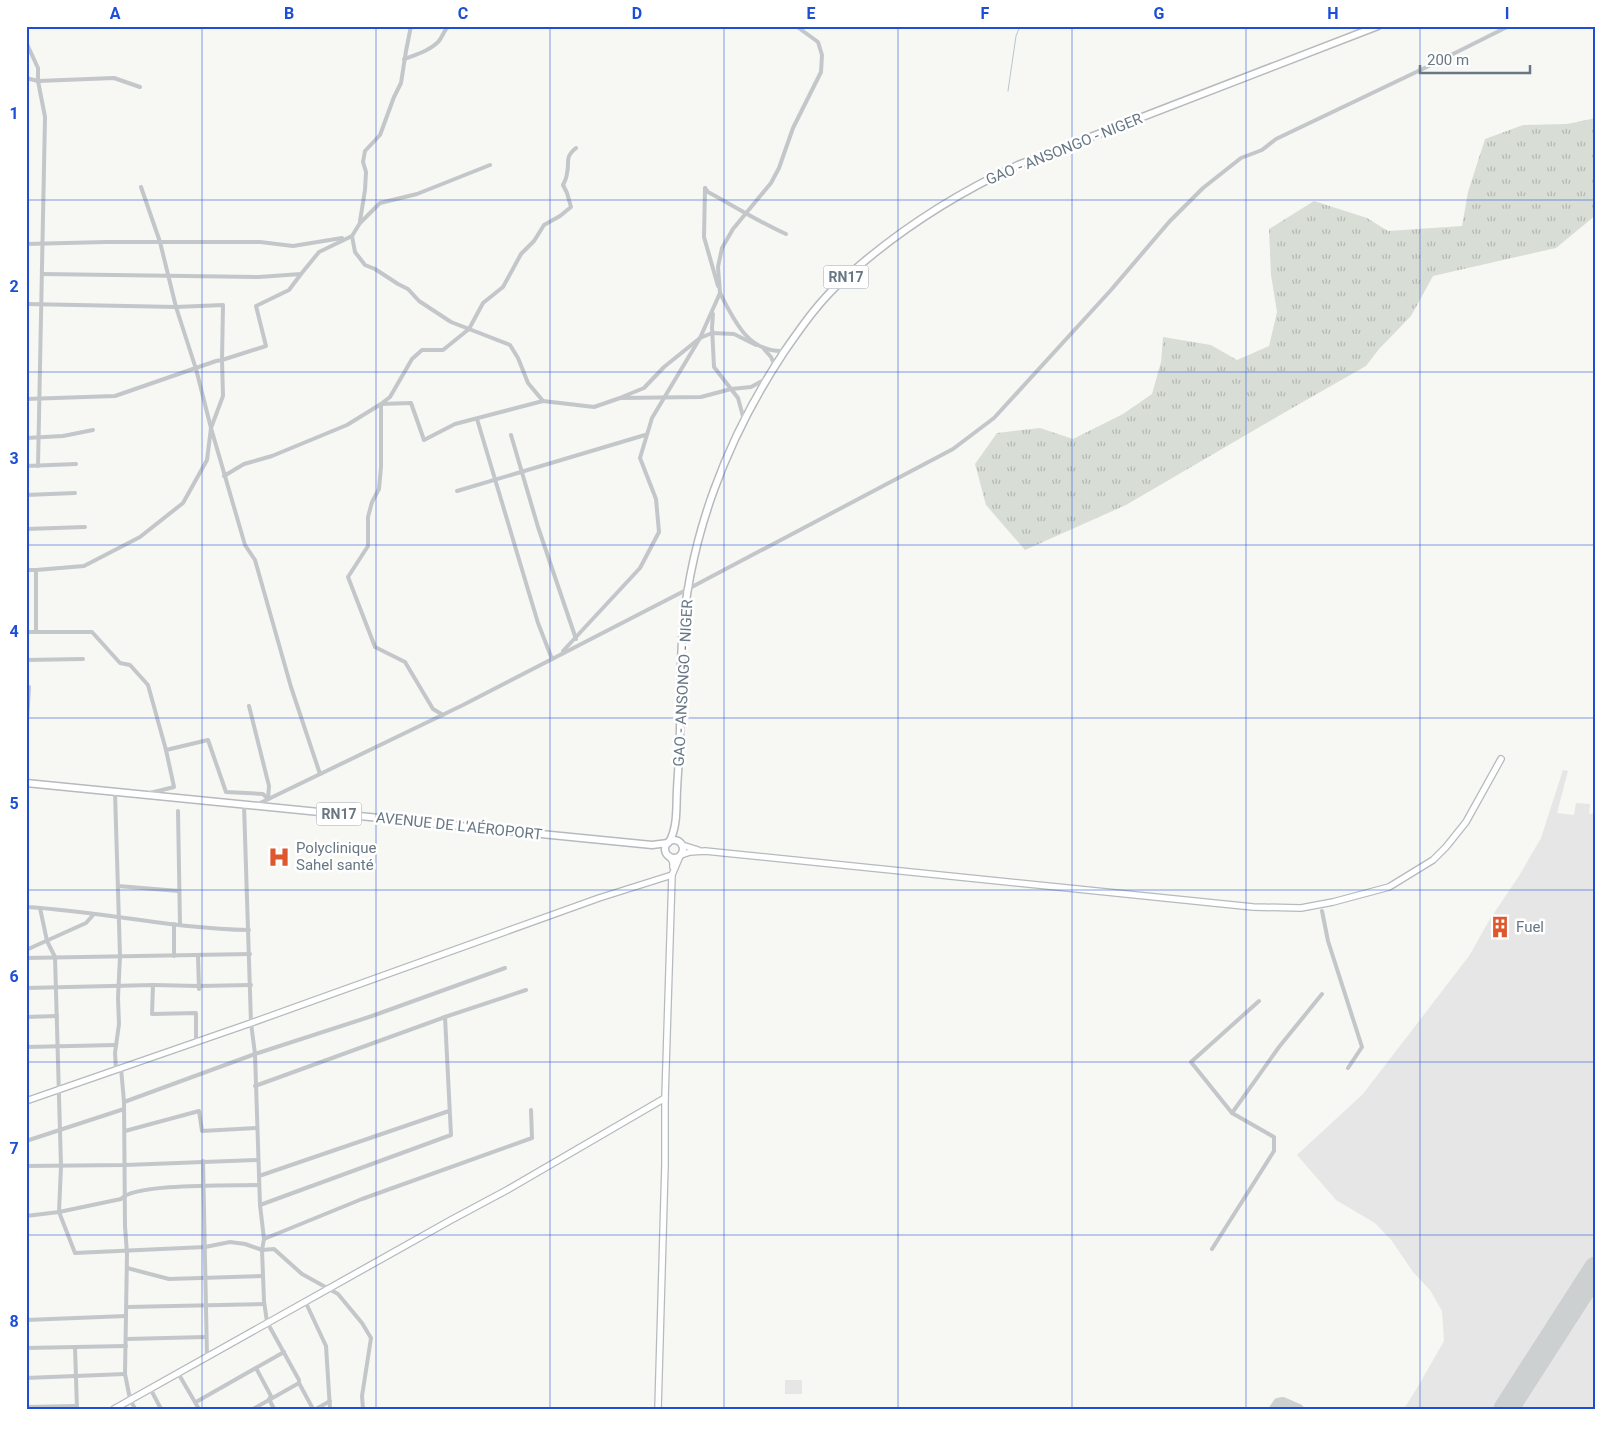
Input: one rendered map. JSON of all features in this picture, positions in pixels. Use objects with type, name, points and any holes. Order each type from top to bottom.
[{"type":"main road","name":"GAO - ANSONGO - NIGER","points":[[675,825],[682,641],[688,589],[696,547],[709,500],[731,446],[755,399],[808,317],[843,280],[912,224],[980,182],[1026,162],[1378,26]]},
{"type":"main road","name":"AVENUE DE L'AÉROPORT","points":[[26,783],[652,846]]},
{"type":"main road","name":"RN17","points":[[652,846],[669,842],[675,825]]},
{"type":"main road","name":"RN17","points":[[675,825],[681,843]]},
{"type":"main road","points":[[675,840],[681,843],[683,850],[680,856],[674,858],[668,854],[666,848],[669,842],[675,840]]},
{"type":"main road","name":"RN17","points":[[652,846],[660,848],[668,854]]},
{"type":"street","points":[[360,223],[365,190],[366,172],[363,162],[365,151],[380,136],[401,83],[411,26]]},
{"type":"street","points":[[404,59],[422,53],[439,42],[449,26]]},
{"type":"street","points":[[559,655],[576,639],[640,568],[659,532],[656,499],[640,458],[652,418],[700,338],[714,309],[720,293],[718,267],[722,248],[733,229],[771,183],[779,168],[793,128],[821,72],[822,55],[818,42],[796,26]]},
{"type":"street","points":[[254,806],[443,715],[688,589],[953,449],[994,418],[1111,290],[1169,222],[1203,188],[1241,158],[1262,150],[1276,139],[1509,26]]},
{"type":"street","points":[[26,42],[38,68],[38,81],[45,117],[38,466]]},
{"type":"street","points":[[26,78],[38,81],[114,78],[140,87]]},
{"type":"street","points":[[224,476],[244,464],[272,456],[347,425],[390,397],[412,359],[422,350],[443,350],[469,329],[483,303],[502,287],[520,254],[534,241],[544,226],[570,207],[563,185],[568,172],[567,162],[569,154],[576,148]]},
{"type":"street","points":[[26,399],[114,396],[266,346],[256,306],[289,290],[319,252],[349,236],[380,203],[417,194],[490,165]]},
{"type":"street","points":[[141,187],[160,242],[176,307],[196,369],[210,428],[245,545],[254,560],[291,687],[320,774]]},
{"type":"street","points":[[775,367],[771,357],[763,348],[741,332],[720,293],[704,237],[705,188],[708,192],[786,234]]},
{"type":"street","points":[[349,236],[355,252],[364,266],[375,269],[408,289],[418,301],[451,322],[510,345],[518,358],[528,383],[543,401]]},
{"type":"street","points":[[26,244],[260,242],[293,246],[349,236]]},
{"type":"street","points":[[42,274],[259,277],[300,274]]},
{"type":"street","points":[[26,304],[176,307],[223,305],[223,396],[210,428],[207,460],[183,503],[140,537],[84,566],[26,570]]},
{"type":"street","points":[[714,309],[712,333],[714,367],[738,398],[744,420]]},
{"type":"street","points":[[380,404],[411,403],[424,440],[455,424],[543,401],[594,407],[620,398],[644,388],[664,367],[700,338],[712,333],[734,334],[775,352],[785,351]]},
{"type":"street","points":[[620,398],[701,397],[731,389],[751,387],[768,378]]},
{"type":"street","points":[[380,404],[381,467],[379,490],[372,502],[368,517],[368,546],[348,576],[375,647],[405,662],[433,710],[443,715]]},
{"type":"street","points":[[477,419],[538,623],[552,659]]},
{"type":"street","points":[[26,438],[63,436],[93,430]]},
{"type":"street","points":[[511,435],[538,527],[576,639]]},
{"type":"street","points":[[457,491],[645,435]]},
{"type":"street","points":[[26,466],[76,464]]},
{"type":"street","points":[[26,495],[75,493]]},
{"type":"street","points":[[26,530],[85,527]]},
{"type":"street","points":[[36,570],[36,632]]},
{"type":"street","points":[[26,632],[92,632],[120,663],[130,665],[148,685],[174,787],[145,795]]},
{"type":"street","points":[[26,660],[83,659]]},
{"type":"street","points":[[26,687],[29,686],[26,738]]},
{"type":"street","points":[[250,706],[269,786],[268,799]]},
{"type":"street","points":[[166,750],[208,740],[226,792],[263,794],[268,799]]},
{"type":"street","points":[[681,843],[700,851],[1253,907],[1301,908],[1333,902],[1390,886],[1433,860],[1466,822],[1501,759]]},
{"type":"street","points":[[115,792],[120,956],[119,1024],[115,1052],[124,1102],[125,1132],[127,1252],[125,1374],[130,1400],[135,1409]]},
{"type":"street","points":[[244,805],[251,1023],[255,1054],[259,1185],[264,1239],[262,1250],[264,1304],[267,1322],[315,1409],[330,1401]]},
{"type":"street","points":[[178,811],[180,924]]},
{"type":"street","points":[[26,1100],[251,1023],[673,873],[680,856],[700,851]]},
{"type":"street","points":[[658,1409],[665,1165],[665,1098],[673,873],[673,862],[668,854]]},
{"type":"street","points":[[118,886],[179,892]]},
{"type":"street","points":[[26,907],[119,916],[208,928],[249,930]]},
{"type":"street","points":[[40,908],[47,941],[55,957],[57,1090],[60,1130],[59,1212],[74,1253],[205,1248],[230,1242],[245,1244],[262,1250],[274,1249],[302,1274],[338,1294],[372,1338],[362,1396],[363,1409]]},
{"type":"street","points":[[1322,911],[1328,941],[1362,1047],[1348,1068]]},
{"type":"street","points":[[26,950],[86,923],[95,914]]},
{"type":"street","points":[[174,924],[174,956]]},
{"type":"street","points":[[26,958],[250,954]]},
{"type":"street","points":[[198,956],[199,988]]},
{"type":"street","points":[[124,1102],[255,1054],[372,1016],[505,968]]},
{"type":"street","points":[[26,988],[153,985],[199,988],[251,985]]},
{"type":"street","points":[[153,985],[152,1014],[196,1013],[196,1042]]},
{"type":"street","points":[[255,1086],[445,1017],[526,990]]},
{"type":"street","points":[[1232,1113],[1279,1047],[1322,994]]},
{"type":"street","points":[[1212,1249],[1274,1151],[1274,1137],[1232,1113],[1191,1062],[1259,1000]]},
{"type":"street","points":[[26,1017],[57,1016]]},
{"type":"street","points":[[260,1205],[451,1135],[445,1017]]},
{"type":"street","points":[[26,1048],[116,1044]]},
{"type":"street","points":[[114,1409],[328,1288],[507,1190],[665,1098]]},
{"type":"street","points":[[26,1141],[124,1108]]},
{"type":"street","points":[[259,1176],[449,1110]]},
{"type":"street","points":[[264,1239],[362,1199],[532,1138],[531,1110]]},
{"type":"street","points":[[125,1132],[199,1111],[202,1131],[257,1128]]},
{"type":"street","points":[[26,1166],[125,1165],[258,1160]]},
{"type":"street","points":[[203,1161],[207,1357]]},
{"type":"street","points":[[26,1216],[59,1212],[121,1199],[125,1195],[148,1189],[259,1185]]},
{"type":"street","points":[[127,1268],[169,1280],[263,1276]]},
{"type":"street","points":[[305,1301],[326,1346],[330,1409]]},
{"type":"street","points":[[127,1307],[264,1304]]},
{"type":"street","points":[[26,1320],[126,1316]]},
{"type":"street","points":[[126,1338],[206,1336]]},
{"type":"street","points":[[26,1348],[126,1346]]},
{"type":"street","points":[[26,1407],[77,1408],[75,1347]]},
{"type":"street","points":[[196,1402],[284,1352]]},
{"type":"street","points":[[256,1368],[271,1396],[269,1400],[274,1409]]},
{"type":"street","points":[[178,1373],[199,1409]]},
{"type":"street","points":[[26,1378],[125,1374]]},
{"type":"street","points":[[253,1409],[299,1383]]},
{"type":"street","points":[[150,1388],[161,1409]]},
{"type":"shaded area","points":[[1563,770],[1568,771],[1557,813],[1574,815],[1576,803],[1590,804],[1589,814],[1596,813],[1596,1409],[1404,1409],[1444,1341],[1442,1311],[1430,1290],[1413,1272],[1392,1241],[1375,1223],[1336,1200],[1297,1155],[1363,1094],[1469,956],[1541,838]]},
{"type":"shaded area","points":[[785,1380],[802,1380],[802,1394],[785,1394]]},
{"type":"green space","points":[[1596,118],[1596,215],[1556,248],[1433,276],[1411,316],[1379,349],[1366,366],[1126,505],[1025,550],[986,505],[975,464],[997,433],[1040,428],[1073,439],[1123,414],[1152,394],[1161,362],[1163,337],[1211,345],[1237,360],[1269,346],[1277,312],[1271,275],[1269,229],[1314,201],[1367,218],[1388,231],[1462,226],[1468,192],[1485,139],[1523,125],[1567,124]]},
{"type":"waterway","points":[[1008,91],[1016,36],[1020,26]]},
{"type":"taxiway","points":[[1274,1409],[1278,1403],[1283,1402],[1299,1409]]},
{"type":"runway","points":[[1506,1409],[1596,1269]]},
{"type":"place","name":"Polyclinique Sahel santé","points":[[279,857]]},
{"type":"place","name":"Fuel","points":[[1500,927]]}]
